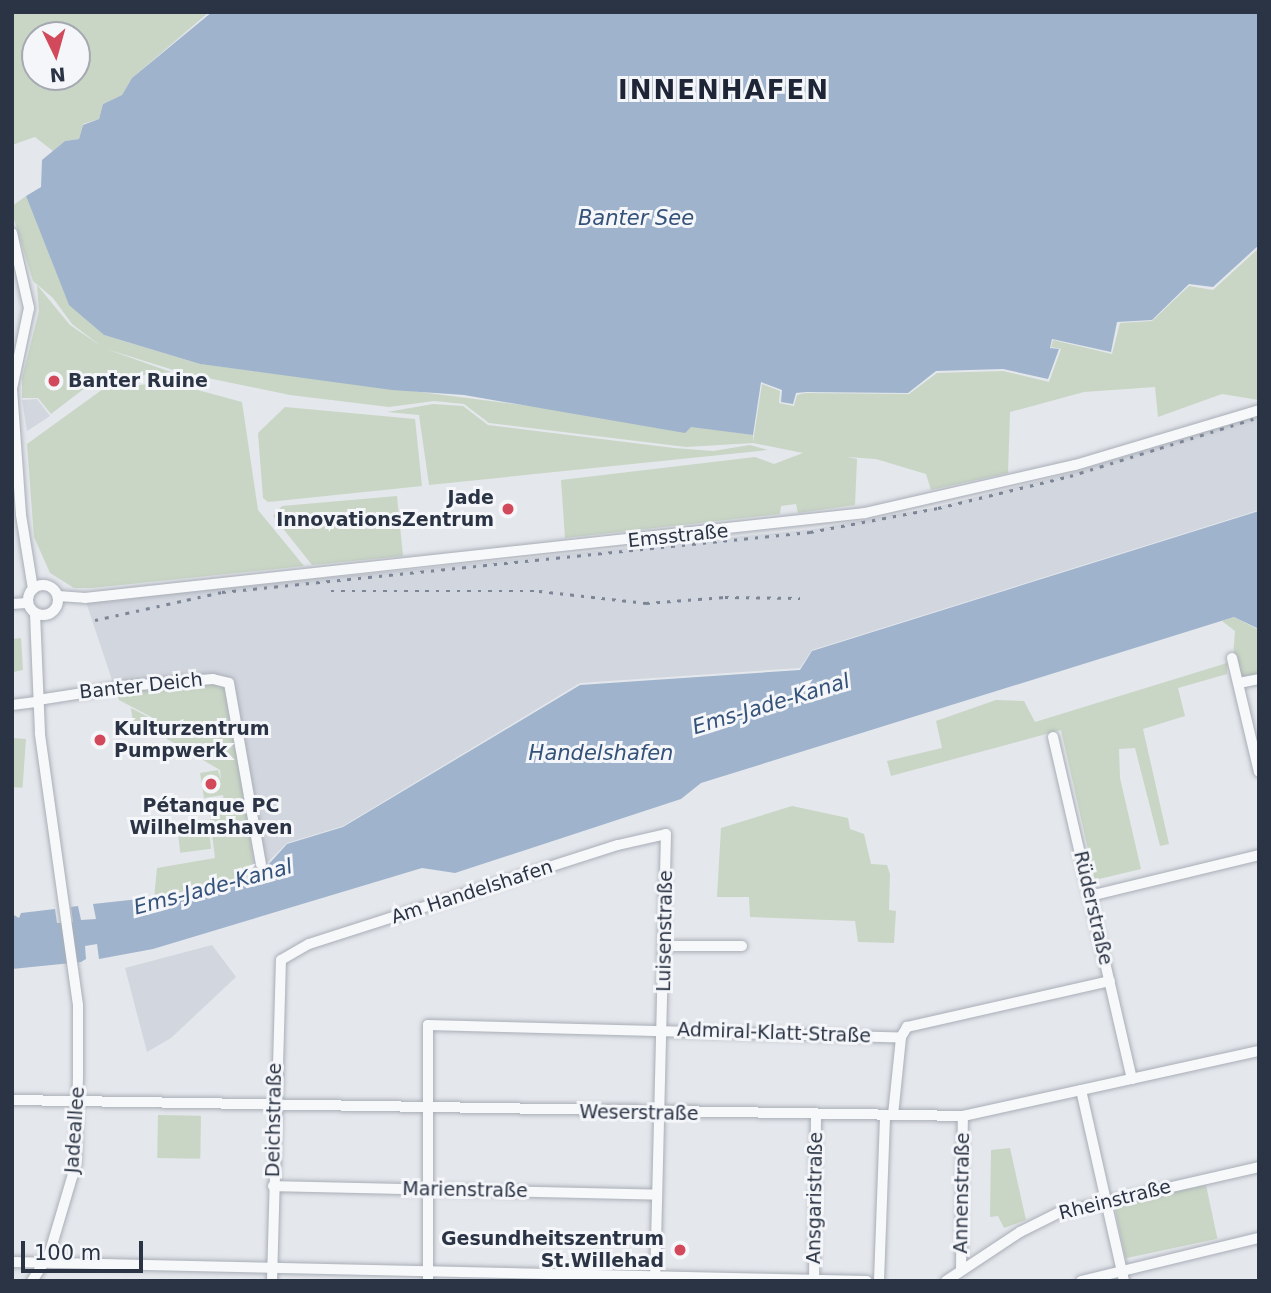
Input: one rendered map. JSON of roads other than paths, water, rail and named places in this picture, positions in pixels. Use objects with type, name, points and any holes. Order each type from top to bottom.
[{"type":"street","points":[[12,233],[28,294],[28,319],[12,389],[21,515],[30,564],[38,587],[57,601],[40,615],[36,642],[38,701],[12,705]]},
{"type":"street","name":"Emsstraße","points":[[57,601],[865,513],[1076,466],[1259,410]]},
{"type":"street","points":[[28,603],[38,587]]},
{"type":"street","points":[[12,604],[28,603],[40,615]]},
{"type":"street","points":[[1232,658],[1259,772]]},
{"type":"street","name":"Banter Deich","points":[[38,701],[127,686],[213,679],[229,683],[261,864]]},
{"type":"street","points":[[1239,683],[1259,679]]},
{"type":"street","name":"Jadeallee","points":[[32,1281],[45,1263],[76,1164],[78,1101],[78,1005],[38,701]]},
{"type":"street","name":"Rüderstraße","points":[[1053,737],[1132,1079]]},
{"type":"street","name":"Luisenstraße","points":[[655,1278],[666,834]]},
{"type":"street","name":"Am Handelshafen","points":[[281,960],[309,943],[618,845],[666,834]]},
{"type":"street","points":[[1090,896],[1259,855]]},
{"type":"street","points":[[664,946],[742,946]]},
{"type":"street","name":"Deichstraße","points":[[272,1281],[274,1106],[281,960]]},
{"type":"street","name":"Admiral-Klatt-Straße","points":[[428,1108],[428,1025],[901,1037],[907,1027],[1110,981]]},
{"type":"street","points":[[879,1281],[889,1115],[901,1037]]},
{"type":"street","name":"Weserstraße","points":[[12,1100],[660,1114],[963,1116],[1259,1052]]},
{"type":"street","points":[[1081,1090],[1124,1281]]},
{"type":"street","points":[[428,1108],[428,1275]]},
{"type":"street","name":"Ansgaristraße","points":[[814,1280],[816,1115]]},
{"type":"street","name":"Annenstraße","points":[[961,1270],[963,1116]]},
{"type":"street","name":"Rheinstraße","points":[[946,1281],[1039,1222],[1106,1200],[1259,1167]]},
{"type":"street","name":"Marienstraße","points":[[273,1186],[657,1195]]},
{"type":"street","points":[[1081,1281],[1121,1268],[1259,1238]]},
{"type":"street","points":[[12,1262],[272,1267],[428,1275],[867,1281]]},
{"type":"water","name":"Banter See","points":[[212,12],[1259,12],[1259,245],[1213,287],[1189,284],[1152,320],[1117,322],[1111,352],[1052,339],[1050,348],[1059,349],[1048,379],[1003,369],[936,371],[908,393],[806,392],[796,393],[793,404],[781,402],[782,390],[761,382],[753,435],[691,427],[685,433],[464,395],[392,390],[200,364],[104,335],[69,305],[26,196],[41,187],[42,160],[65,141],[79,139],[83,125],[99,119],[103,104],[122,95],[132,78]]},
{"type":"water","name":"Handelshafen","points":[[1259,511],[1259,629],[1234,617],[701,783],[681,799],[455,873],[422,868],[153,949],[99,959],[97,944],[85,946],[86,959],[81,962],[12,969],[12,914],[19,918],[21,913],[55,909],[57,923],[73,922],[71,907],[78,906],[81,920],[96,919],[93,904],[185,894],[259,875],[287,844],[343,827],[580,685],[800,670],[812,651]]},
{"type":"railway","points":[[95,620],[222,592],[810,532],[938,508],[1070,476],[1259,417]]},
{"type":"railway","points":[[331,591],[539,591],[646,603],[725,597],[800,598]]},
{"type":"place","name":"Banter Ruine","points":[[54,381]]},
{"type":"place","name":"Jade InnovationsZentrum","points":[[508,509]]},
{"type":"place","name":"Kulturzentrum Pumpwerk","points":[[100,740]]},
{"type":"place","name":"Pétanque PC Wilhelmshaven","points":[[211,784]]},
{"type":"place","name":"Gesundheitszentrum St.Willehad","points":[[680,1250]]},
{"type":"district","name":"INNENHAFEN","points":[[724,91]]},
{"type":"water label","name":"Ems-Jade-Kanal","points":[[771,704]]},
{"type":"water label","name":"Ems-Jade-Kanal","points":[[213,887]]}]
